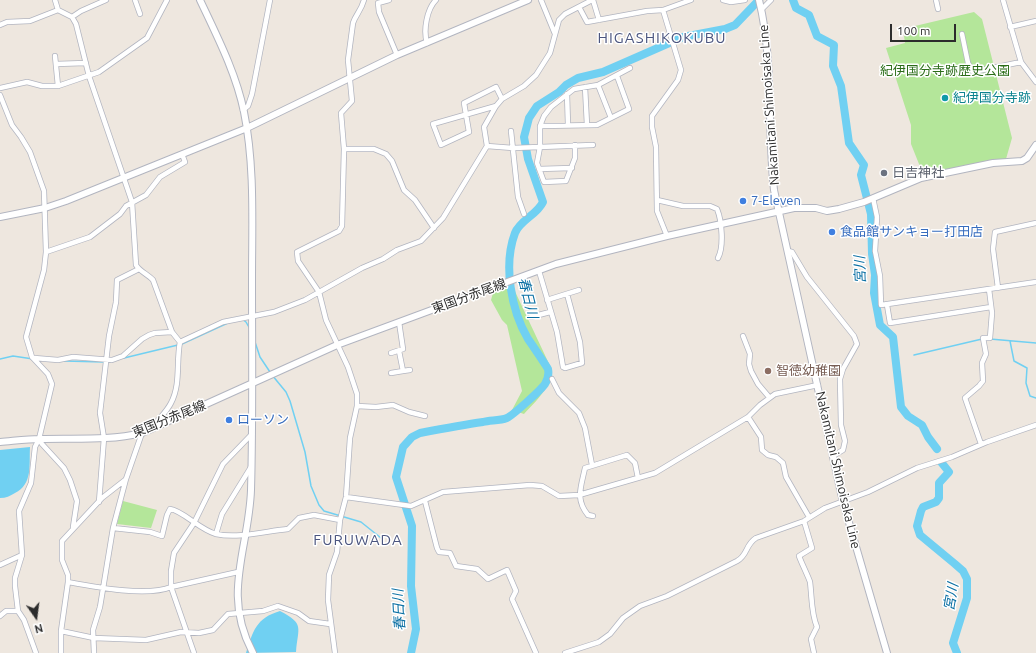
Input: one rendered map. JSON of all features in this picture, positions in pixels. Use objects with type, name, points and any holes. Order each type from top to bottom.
[{"type":"street","points":[[55,0],[58,10],[72,17],[76,24],[89,76],[132,202],[135,256],[139,269],[150,276],[153,280],[172,332],[180,342],[178,378],[175,395],[165,415],[152,429]]},
{"type":"street","points":[[72,17],[81,11],[106,0]]},
{"type":"street","points":[[135,0],[140,14]]},
{"type":"street","points":[[0,88],[27,82],[42,86],[58,86],[99,72],[147,38],[167,0]]},
{"type":"street","points":[[200,0],[227,58],[244,110],[250,164],[253,433],[251,494],[238,572],[238,612],[242,628],[252,653]]},
{"type":"street","points":[[244,110],[248,106],[252,94],[270,0]]},
{"type":"street","points":[[335,653],[328,600],[329,575],[337,552],[340,520],[346,497],[350,438],[357,406],[357,394],[326,320],[319,292],[298,261],[296,255],[297,252],[341,229],[344,149],[341,114],[352,101],[348,60],[352,44],[353,23],[355,17],[361,11],[364,0]]},
{"type":"street","points":[[389,0],[378,4],[379,12],[397,55]]},
{"type":"street","points":[[427,43],[427,18],[430,5],[436,0]]},
{"type":"street","points":[[0,218],[44,208],[124,178],[247,128],[397,55],[528,0]]},
{"type":"street","points":[[541,0],[555,34]]},
{"type":"street","points":[[180,342],[223,322],[252,317],[293,305],[397,250],[421,241],[443,218],[487,146],[484,127],[496,106],[502,99],[524,86],[536,75],[550,53],[559,20],[565,14],[592,0],[599,20]]},
{"type":"street","points":[[579,7],[587,22],[647,11],[663,10],[691,0]]},
{"type":"street","points":[[723,0],[731,2],[745,0]]},
{"type":"street","points":[[761,5],[771,0]]},
{"type":"street","points":[[936,0],[938,9]]},
{"type":"street","points":[[1003,0],[1021,62],[1036,82]]},
{"type":"street","name":"Nakamitani Shimoisaka Line","points":[[761,5],[767,45],[772,168],[779,212],[843,502],[887,653]]},
{"type":"street","points":[[0,25],[7,22],[30,21],[58,10]]},
{"type":"street","points":[[663,10],[681,70],[678,80],[652,116],[652,127],[656,146],[657,211],[667,236]]},
{"type":"street","points":[[1010,26],[1036,21]]},
{"type":"street","points":[[962,34],[968,62],[973,72],[1021,62]]},
{"type":"street","points":[[55,56],[58,86]]},
{"type":"street","points":[[56,64],[86,64]]},
{"type":"street","points":[[575,145],[575,158],[566,181],[544,182],[537,163],[540,126],[544,116],[551,107],[574,89],[598,85],[630,68]]},
{"type":"street","points":[[540,126],[597,125],[629,109],[617,76]]},
{"type":"street","points":[[598,85],[611,118]]},
{"type":"street","points":[[496,106],[465,114],[433,124],[441,145],[470,132],[465,114],[464,103],[496,87],[502,99]]},
{"type":"street","points":[[585,87],[587,125]]},
{"type":"street","points":[[567,94],[568,125]]},
{"type":"street","points":[[0,95],[12,125],[21,136],[30,152],[44,191],[46,252],[44,270],[26,337],[34,358],[48,374],[52,384],[40,439],[35,447],[31,483],[19,511],[22,555],[15,578],[18,611],[24,620],[36,653]]},
{"type":"street","points":[[511,131],[518,197],[524,214]]},
{"type":"street","points":[[487,146],[520,148],[593,145]]},
{"type":"street","name":"東国分赤尾線","points":[[0,442],[40,439],[125,437],[142,433],[337,345],[539,271],[599,252],[720,223],[794,208],[816,208],[827,211],[839,210],[869,200],[921,178],[993,164],[1018,161],[1027,158],[1036,145]]},
{"type":"street","points":[[344,149],[374,149],[386,154],[392,161],[404,190],[415,200],[434,228]]},
{"type":"street","points":[[46,252],[90,237],[132,202],[146,195],[160,176],[185,162],[182,154]]},
{"type":"street","points":[[539,169],[572,168]]},
{"type":"street","points":[[656,200],[683,206],[714,207],[718,213],[720,223],[721,250],[718,258]]},
{"type":"street","points":[[869,200],[877,217],[875,251],[880,276],[881,305],[1036,282]]},
{"type":"street","points":[[998,288],[993,249],[995,232],[1036,223]]},
{"type":"street","points":[[788,251],[792,252],[807,277],[854,336],[857,344],[843,369],[840,379],[841,425],[845,441],[842,450],[833,456]]},
{"type":"street","points":[[99,502],[104,438],[100,413],[106,360],[116,302],[117,280],[139,269]]},
{"type":"street","points":[[539,271],[557,332],[563,367],[565,368],[582,362],[580,342],[567,294]]},
{"type":"street","points":[[982,444],[965,398],[983,381],[982,363],[986,354],[983,338],[990,338],[992,313],[989,289]]},
{"type":"street","points":[[547,300],[579,290]]},
{"type":"street","points":[[887,305],[890,323],[991,307]]},
{"type":"street","points":[[531,317],[550,312]]},
{"type":"street","points":[[391,354],[403,349],[399,322]]},
{"type":"street","points":[[34,358],[58,360],[73,357],[112,360],[123,356],[142,338],[155,333],[172,332]]},
{"type":"street","points":[[743,336],[750,354],[749,364],[751,371],[758,384],[769,398]]},
{"type":"street","points":[[399,351],[403,371]]},
{"type":"street","points":[[390,373],[410,370]]},
{"type":"street","points":[[552,379],[559,393],[579,413],[585,428],[592,465]]},
{"type":"street","points":[[346,497],[411,506],[444,492],[530,485],[542,486],[560,496],[579,495],[663,470],[748,417],[775,394],[818,385]]},
{"type":"street","points":[[357,406],[376,407],[393,405],[409,412],[425,416]]},
{"type":"street","points":[[748,417],[761,437],[762,450],[776,457],[783,463],[786,477],[809,517]]},
{"type":"street","points":[[565,653],[599,642],[610,634],[623,618],[640,606],[737,561],[744,555],[748,543],[756,538],[804,521],[826,508],[874,489],[917,468],[952,457],[982,444],[1036,425]]},
{"type":"street","points":[[94,653],[93,630],[100,607],[113,528],[126,479],[142,433]]},
{"type":"street","points":[[194,653],[171,587],[171,571],[174,553],[194,523],[223,464],[253,433]]},
{"type":"street","points":[[40,439],[42,444],[64,468],[70,480],[77,501],[73,527]]},
{"type":"street","points":[[594,516],[588,515],[581,507],[579,495],[585,468],[627,455],[635,463],[638,478]]},
{"type":"street","points":[[216,534],[222,514],[252,466]]},
{"type":"street","points":[[61,653],[68,582],[68,575],[62,560],[62,541],[73,527],[126,479]]},
{"type":"street","points":[[425,501],[439,552],[450,553],[456,566],[477,569],[488,579],[507,570],[516,590],[512,599],[536,653]]},
{"type":"street","points":[[113,528],[150,532],[162,536],[170,509],[216,534],[245,534],[288,529],[299,518],[314,515],[340,520]]},
{"type":"street","points":[[804,521],[812,548],[799,556],[810,580],[814,608],[812,617],[817,627],[811,639],[814,653]]},
{"type":"street","points":[[0,565],[22,555]]},
{"type":"street","points":[[68,582],[102,588],[162,591],[171,587],[238,572]]},
{"type":"street","points":[[62,631],[94,638],[146,640],[181,632],[199,633],[213,630],[223,617],[228,614],[263,611],[278,606],[298,614],[309,621],[330,624]]},
{"type":"street","points":[[0,616],[6,611],[18,611]]},
{"type":"green space","name":"紀伊国分寺跡歴史公園","points":[[974,12],[982,19],[1012,138],[1006,159],[923,174],[911,144],[911,125],[886,48],[905,43],[904,36],[910,33],[915,26]]},
{"type":"green space","points":[[512,285],[551,368],[551,375],[546,387],[538,399],[524,414],[512,410],[522,391],[507,325],[502,320],[491,300],[493,293]]},
{"type":"green space","points":[[123,501],[157,510],[151,528],[117,524]]},
{"type":"water","points":[[30,447],[30,467],[25,485],[11,495],[0,498],[0,450]]},
{"type":"water","points":[[280,611],[288,615],[297,623],[298,631],[296,652],[246,653],[257,626],[266,617]]},
{"type":"waterway","name":"春日川","points":[[411,653],[416,629],[411,586],[412,526],[396,477],[403,447],[412,437],[420,433],[507,418],[521,408],[545,384],[548,376],[548,369],[528,339],[517,315],[513,301],[509,273],[511,246],[517,228],[537,210],[543,202],[528,159],[524,137],[529,118],[537,106],[578,78],[603,72],[683,37],[725,29],[735,25],[759,0]]},
{"type":"waterway","name":"宮川","points":[[793,0],[796,8],[809,15],[817,36],[834,45],[833,66],[841,86],[849,143],[864,165],[861,175],[871,214],[872,254],[875,275],[874,293],[880,325],[893,337],[901,407],[908,416],[922,425],[928,437],[937,449]]},
{"type":"waterway","points":[[243,320],[250,329]]},
{"type":"waterway","points":[[124,358],[182,344],[230,322]]},
{"type":"waterway","points":[[914,355],[982,339]]},
{"type":"waterway","points":[[990,339],[1036,343]]},
{"type":"waterway","points":[[1010,341],[1014,361],[1027,368],[1026,383],[1030,396],[1036,398]]},
{"type":"waterway","points":[[255,342],[260,357],[270,372]]},
{"type":"waterway","points":[[0,359],[13,356],[33,359]]},
{"type":"waterway","points":[[64,361],[104,362]]},
{"type":"waterway","points":[[272,375],[286,392],[290,401],[305,452],[311,486],[319,505],[324,511],[361,522],[381,538]]},
{"type":"waterway","name":"宮川","points":[[941,462],[949,472],[939,483],[939,498],[936,502],[923,507],[917,526],[920,535],[963,571],[967,579],[967,598],[953,643],[957,653]]},
{"type":"place","name":"紀伊国分寺跡","points":[[945,98]]},
{"type":"place","name":"日吉神社","points":[[884,173]]},
{"type":"place","name":"7-Eleven","points":[[743,201]]},
{"type":"place","name":"食品館サンキョー打田店","points":[[832,232]]},
{"type":"place","name":"智徳幼稚園","points":[[768,371]]},
{"type":"place","name":"ローソン","points":[[229,420]]},
{"type":"district","name":"HIGASHIKOKUBU","points":[[662,38]]},
{"type":"district","name":"FURUWADA","points":[[358,540]]}]
